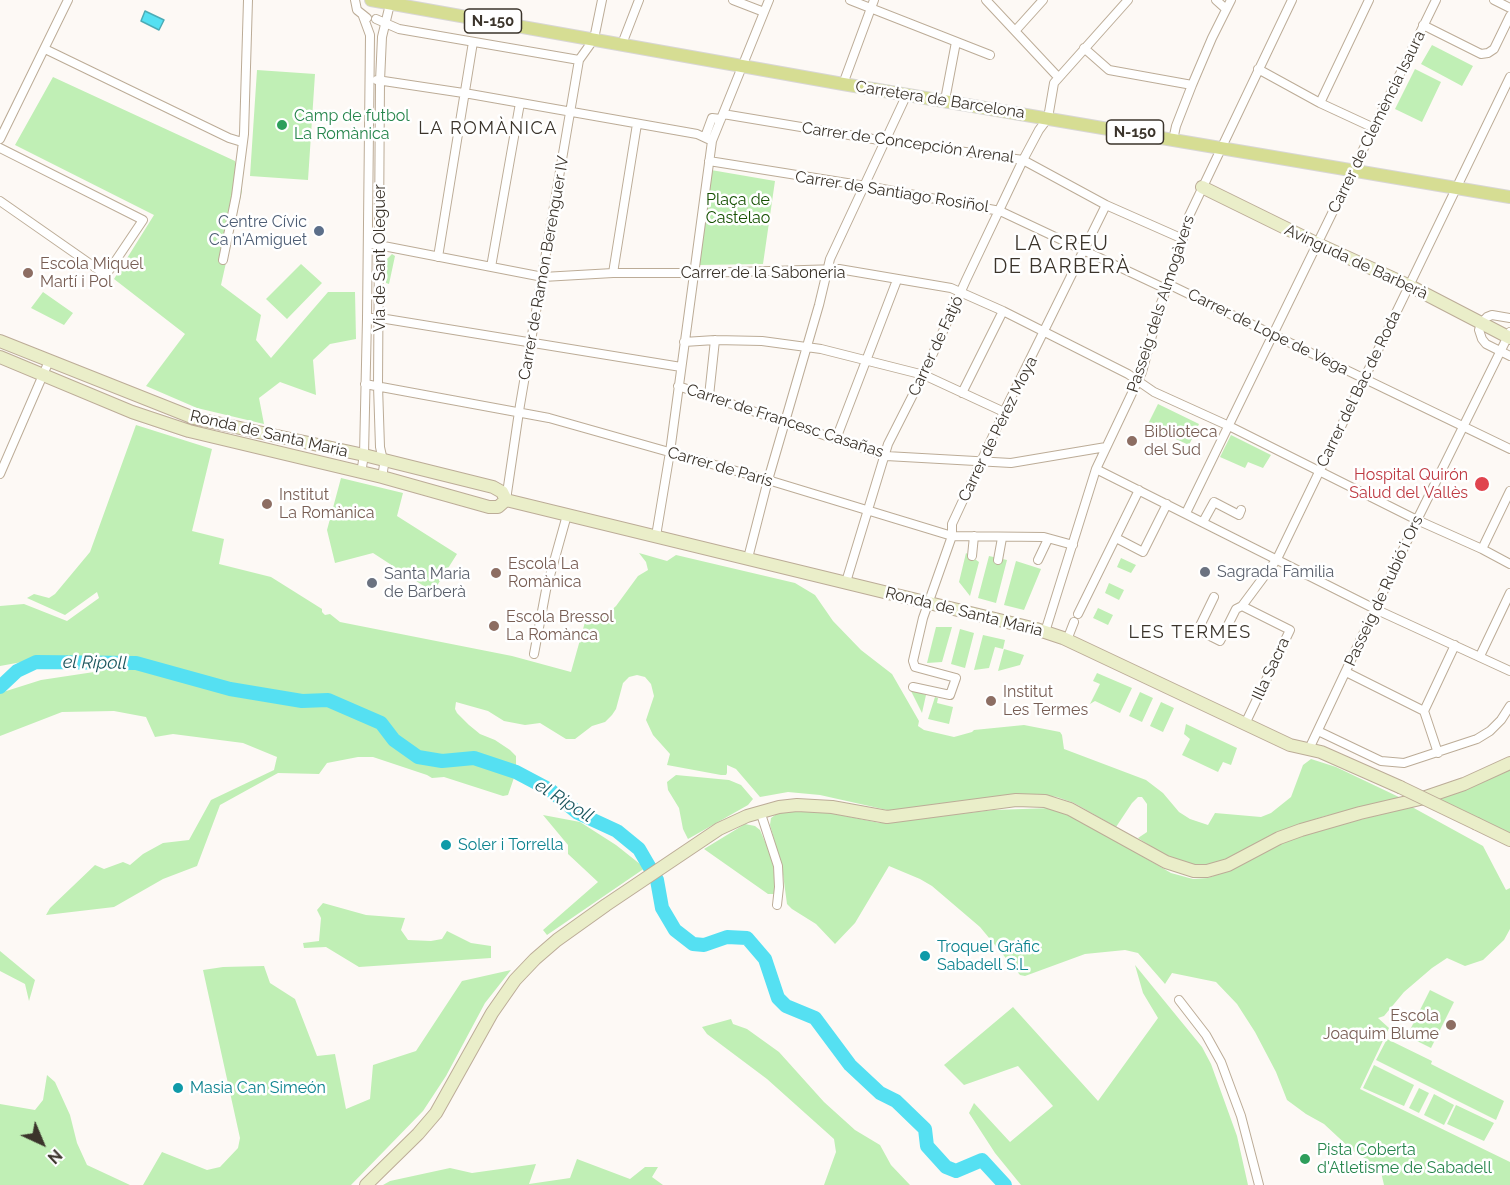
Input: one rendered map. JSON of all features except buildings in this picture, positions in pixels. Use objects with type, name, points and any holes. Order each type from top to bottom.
[{"type":"main road","name":"Carretera de Barcelona","points":[[371,0],[843,84],[1510,197]]},
{"type":"street","points":[[0,139],[68,0]]},
{"type":"street","points":[[223,260],[236,196],[242,142],[248,0]]},
{"type":"street","name":"Via de Sant Oleguer","points":[[355,0],[357,10],[363,16],[370,35],[364,455],[360,473]]},
{"type":"street","points":[[594,39],[602,0]]},
{"type":"street","points":[[621,45],[639,0]]},
{"type":"street","points":[[733,0],[764,12]]},
{"type":"street","points":[[656,536],[670,452],[709,162],[708,139],[722,116],[769,0]]},
{"type":"street","points":[[850,0],[873,4],[990,55]]},
{"type":"street","points":[[986,0],[1058,76]]},
{"type":"street","points":[[1016,30],[1043,0]]},
{"type":"street","points":[[1048,118],[1054,83],[1058,76],[1128,0]]},
{"type":"street","points":[[1216,0],[1226,9]]},
{"type":"street","points":[[1173,140],[1192,85],[1231,0]]},
{"type":"street","name":"Passeig dels Almogàvers","points":[[1046,632],[1096,469],[1138,382],[1189,216],[1292,0]]},
{"type":"street","points":[[1320,102],[1369,0]]},
{"type":"street","name":"Carrer de Clemència Isaura","points":[[1186,513],[1436,0]]},
{"type":"street","points":[[1494,0],[1510,8]]},
{"type":"street","points":[[843,84],[873,4]]},
{"type":"street","points":[[376,19],[390,5]]},
{"type":"street","name":"Via de Sant Oleguer","points":[[382,477],[378,386],[380,81],[382,37],[390,5]]},
{"type":"street","points":[[363,16],[399,29],[579,60]]},
{"type":"street","points":[[1423,25],[1481,54],[1494,49],[1510,16]]},
{"type":"street","points":[[370,35],[378,31],[382,37]]},
{"type":"street","name":"Carrer de Ramon Berenguer IV","points":[[506,500],[579,60],[594,39]]},
{"type":"street","points":[[438,257],[473,42]]},
{"type":"street","points":[[945,100],[956,42]]},
{"type":"street","points":[[1084,48],[1109,70],[1192,85]]},
{"type":"street","points":[[45,49],[229,138],[242,142]]},
{"type":"street","points":[[1258,69],[1374,128]]},
{"type":"street","name":"Carrer del Bac de Roda","points":[[1277,559],[1510,77]]},
{"type":"street","points":[[369,79],[572,112],[708,139]]},
{"type":"street","points":[[748,558],[830,259],[862,186],[907,94]]},
{"type":"street","points":[[491,267],[520,103]]},
{"type":"street","name":"Carrer de Concepción Arenal","points":[[722,116],[1023,160],[1106,205],[1183,239]]},
{"type":"street","name":"Carrer de Fatjó","points":[[846,582],[888,444],[924,375],[960,292],[1023,160],[1048,118]]},
{"type":"street","points":[[614,273],[637,124]]},
{"type":"street","points":[[0,148],[143,220],[106,275],[0,201]]},
{"type":"street","name":"Carrer de Santiago Rosiñol","points":[[709,162],[1000,211],[1167,287]]},
{"type":"street","name":"Avinguda de Barberà","points":[[1202,187],[1509,335]]},
{"type":"street","name":"Carrer de Pérez Moya","points":[[913,687],[950,695],[956,678],[915,667],[913,661],[923,618],[952,536],[952,524],[1004,412],[1106,205]]},
{"type":"street","name":"Carrer de la Saboneria","points":[[368,243],[543,277],[614,273],[838,270],[951,288],[1003,311],[1128,374],[1154,392],[1229,426],[1510,564]]},
{"type":"street","points":[[836,439],[897,280]]},
{"type":"street","name":"Carrer de Lope de Vega","points":[[1167,287],[1273,334],[1510,449]]},
{"type":"street","points":[[962,393],[1003,311]]},
{"type":"street","points":[[1510,318],[1492,315],[1481,323],[1479,330],[1482,339],[1510,356]]},
{"type":"street","points":[[367,318],[380,318],[681,368]]},
{"type":"street","name":"Passeig de Rubió i Ors","points":[[1309,749],[1509,335]]},
{"type":"street","points":[[709,396],[715,340]]},
{"type":"street","name":"Ronda de Santa Maria","points":[[0,341],[194,418],[364,455],[493,487],[502,492],[506,500],[1046,632],[1290,745],[1321,752],[1510,840]]},
{"type":"street","points":[[684,342],[762,341],[820,349],[924,375],[1004,412]]},
{"type":"street","name":"Ronda de Santa Maria","points":[[0,357],[132,412],[189,430],[382,477],[489,507],[498,507],[506,500]]},
{"type":"street","points":[[0,474],[49,361]]},
{"type":"street","name":"Carrer de París","points":[[365,384],[549,418],[768,480],[952,536],[1048,539],[1073,545]]},
{"type":"street","name":"Carrer de Francesc Casañas","points":[[678,386],[886,456],[1011,463],[1106,447]]},
{"type":"street","points":[[1096,469],[1376,609],[1510,671]]},
{"type":"street","points":[[1067,640],[1139,490]]},
{"type":"street","points":[[1482,549],[1510,491]]},
{"type":"street","points":[[1203,522],[1214,502],[1239,515],[1242,510]]},
{"type":"street","points":[[1116,538],[1143,552],[1167,504]]},
{"type":"street","points":[[534,654],[546,590],[567,515]]},
{"type":"street","points":[[972,556],[974,536]]},
{"type":"street","points":[[998,560],[1002,538]]},
{"type":"street","points":[[1038,560],[1048,539]]},
{"type":"street","points":[[1214,597],[1198,630],[1220,641],[1236,609],[1242,606],[1277,559]]},
{"type":"street","points":[[1480,656],[1510,593]]},
{"type":"street","name":"Illa Sacra","points":[[1242,606],[1290,630],[1245,724]]},
{"type":"street","points":[[1438,753],[1424,711],[1455,645]]},
{"type":"street","points":[[1346,672],[1424,711]]},
{"type":"street","points":[[1318,731],[1382,761],[1404,763],[1477,739],[1502,720],[1510,706]]},
{"type":"street","points":[[366,1185],[436,1113],[492,1013],[515,980],[542,952],[606,905],[719,829],[760,811],[806,805],[887,817],[1016,800],[1045,801],[1070,809],[1167,862],[1188,870],[1207,871],[1228,865],[1279,838],[1301,830],[1350,815],[1420,799],[1464,784],[1510,763]]},
{"type":"street","points":[[760,811],[778,866],[777,905]]},
{"type":"street","points":[[1179,1000],[1206,1035],[1221,1062],[1242,1116],[1259,1185]]},
{"type":"green space","points":[[1432,45],[1473,66],[1462,86],[1421,64]]},
{"type":"green space","points":[[1415,69],[1441,82],[1422,122],[1395,109]]},
{"type":"green space","name":"Camp de futbol La Romànica","points":[[257,70],[315,74],[308,180],[250,176]]},
{"type":"green space","points":[[53,77],[235,161],[242,191],[221,285],[261,315],[256,340],[271,358],[328,292],[355,292],[356,339],[330,344],[313,360],[316,395],[280,382],[259,398],[264,424],[197,408],[146,386],[185,334],[114,279],[154,215],[15,145]]},
{"type":"green space","name":"Plaça de Castelao","points":[[711,170],[775,181],[763,264],[699,265]]},
{"type":"green space","points":[[392,254],[395,256],[389,284],[386,283],[387,259]]},
{"type":"green space","points":[[301,264],[322,283],[287,319],[266,299]]},
{"type":"green space","points":[[43,292],[73,313],[64,325],[31,308]]},
{"type":"green space","points":[[1158,404],[1199,424],[1189,445],[1147,426]]},
{"type":"green space","points":[[136,425],[212,449],[192,531],[224,539],[219,564],[271,577],[322,609],[325,615],[330,614],[340,622],[512,656],[571,672],[585,622],[605,616],[616,606],[638,576],[648,570],[646,562],[639,553],[667,561],[676,555],[795,583],[815,595],[833,621],[861,650],[892,674],[919,721],[918,726],[924,730],[954,737],[974,730],[1024,725],[1060,732],[1064,749],[1146,780],[1163,793],[1179,812],[1190,819],[1208,825],[1215,813],[1261,817],[1271,813],[1291,797],[1303,765],[1311,759],[1336,767],[1401,798],[1325,816],[1288,828],[1227,859],[1211,865],[1196,866],[1164,855],[1138,838],[1147,832],[1147,804],[1142,797],[1138,797],[1132,803],[1116,827],[1074,803],[1057,797],[1036,794],[1017,794],[902,810],[887,810],[820,795],[788,792],[760,797],[736,769],[727,765],[726,775],[721,775],[667,765],[670,754],[653,735],[646,720],[654,696],[651,684],[645,677],[637,675],[629,677],[623,683],[616,709],[612,715],[605,722],[592,726],[575,739],[566,739],[540,723],[525,725],[504,721],[488,711],[456,702],[457,713],[469,725],[516,756],[516,772],[508,795],[503,796],[444,777],[432,778],[373,757],[358,757],[327,763],[319,774],[278,773],[220,805],[197,866],[163,879],[114,907],[46,915],[50,908],[95,865],[104,869],[123,862],[130,865],[143,854],[163,843],[189,840],[211,800],[274,770],[277,757],[243,743],[173,734],[155,737],[146,717],[114,711],[62,712],[0,736],[0,693],[41,680],[94,672],[101,660],[33,660],[0,666],[0,606],[24,604],[67,621],[99,598],[97,592],[65,615],[27,598],[34,594],[49,598],[55,594],[90,552]]},
{"type":"green space","points":[[1231,435],[1271,455],[1263,468],[1248,462],[1245,468],[1220,457]]},
{"type":"green space","points":[[341,478],[403,493],[397,516],[457,554],[433,592],[373,553],[335,563],[327,530]]},
{"type":"green space","points":[[966,553],[979,562],[970,596],[959,582]]},
{"type":"green space","points":[[989,556],[1007,560],[996,603],[978,598]]},
{"type":"green space","points":[[1121,558],[1136,565],[1131,573],[1117,567]]},
{"type":"green space","points":[[1016,561],[1041,569],[1024,610],[1004,605]]},
{"type":"green space","points":[[1109,583],[1124,590],[1119,600],[1105,593]]},
{"type":"green space","points":[[1098,608],[1113,615],[1108,625],[1093,618]]},
{"type":"green space","points":[[936,627],[952,627],[942,662],[927,663]]},
{"type":"green space","points":[[960,629],[974,633],[965,668],[951,664]]},
{"type":"green space","points":[[983,635],[1005,640],[1003,649],[995,647],[989,668],[974,670]]},
{"type":"green space","points":[[1004,649],[1024,655],[1020,665],[998,671]]},
{"type":"green space","points":[[1097,673],[1132,688],[1120,713],[1095,701],[1090,704],[1100,684],[1093,681]]},
{"type":"green space","points":[[910,689],[926,695],[922,713]]},
{"type":"green space","points":[[1140,692],[1153,698],[1142,722],[1129,716]]},
{"type":"green space","points":[[935,697],[938,698],[937,703],[953,707],[949,724],[928,719]]},
{"type":"green space","points":[[1161,702],[1174,708],[1163,732],[1150,726]]},
{"type":"green space","points":[[1186,724],[1237,748],[1231,765],[1223,762],[1218,772],[1182,755],[1190,739],[1184,734]]},
{"type":"green space","points":[[1510,767],[1510,833],[1439,800]]},
{"type":"green space","points":[[676,775],[729,780],[741,785],[753,799],[748,805],[688,839],[683,829],[679,808],[668,790],[667,782]]},
{"type":"green space","points":[[1412,807],[1483,846],[1506,890],[1510,888],[1510,929],[1504,940],[1483,960],[1465,966],[1447,958],[1432,968],[1404,992],[1384,1016],[1378,1018],[1389,1028],[1360,1089],[1510,1162],[1510,1185],[1384,1185],[1380,1168],[1352,1150],[1324,1124],[1287,1100],[1276,1072],[1255,1032],[1237,1004],[1216,982],[1172,973],[1165,984],[1138,953],[1125,950],[1085,954],[1025,976],[1020,975],[980,927],[932,886],[889,866],[855,923],[835,944],[816,924],[787,904],[782,867],[770,825],[771,818],[778,813],[799,810],[820,811],[880,823],[993,810],[1052,808],[1080,820],[1171,873],[1193,879],[1208,878],[1232,869],[1285,842],[1322,829]]},
{"type":"green space","points":[[543,815],[580,822],[616,845],[645,868],[547,935],[543,930],[598,882],[568,854],[568,845]]},
{"type":"green space","points":[[745,824],[755,826],[760,830],[772,858],[777,894],[768,894],[704,849]]},
{"type":"green space","points":[[323,903],[366,915],[405,918],[401,930],[408,940],[442,939],[447,931],[471,943],[491,946],[491,958],[359,967],[326,947],[304,948],[303,943],[319,941],[321,918],[317,910]]},
{"type":"green space","points":[[0,951],[35,980],[29,1001],[25,984],[0,971]]},
{"type":"green space","points":[[1135,965],[1202,1047],[1211,1064],[1237,1136],[1248,1185],[1021,1185],[995,1153],[969,1113],[974,1103],[1010,1142],[1053,1106],[1018,1066],[964,1085],[944,1065],[1013,1007],[1098,1101],[1158,1018],[1143,993]]},
{"type":"green space","points":[[264,966],[270,983],[295,999],[317,1056],[335,1054],[346,1109],[370,1099],[373,1065],[416,1051],[462,981],[511,970],[485,1003],[446,1076],[423,1111],[351,1185],[143,1185],[162,1152],[207,1170],[220,1167],[238,1148],[240,1138],[203,970]]},
{"type":"green space","points":[[1430,990],[1454,1002],[1431,1048],[1407,1036]]},
{"type":"green space","points":[[731,1019],[733,1024],[747,1029],[779,1052],[824,1102],[855,1130],[880,1145],[891,1165],[910,1185],[824,1185],[836,1152],[834,1139],[767,1079],[707,1034],[702,1027]]},
{"type":"green space","points":[[1387,1039],[1504,1101],[1496,1120],[1376,1060]]},
{"type":"green space","points":[[1374,1065],[1414,1085],[1404,1106],[1363,1088]]},
{"type":"green space","points":[[47,1075],[55,1082],[70,1115],[77,1143],[87,1165],[130,1185],[0,1185],[0,1104],[35,1110],[43,1100]]},
{"type":"green space","points":[[1419,1088],[1429,1093],[1419,1113],[1409,1108]]},
{"type":"green space","points":[[1434,1094],[1454,1105],[1444,1125],[1424,1115]]},
{"type":"green space","points":[[1456,1105],[1494,1123],[1484,1141],[1447,1124]]},
{"type":"green space","points":[[577,1159],[630,1179],[645,1167],[658,1167],[652,1177],[663,1185],[383,1185],[390,1181],[450,1168],[472,1173],[536,1164],[529,1184],[570,1178]]},
{"type":"water","points":[[145,11],[164,20],[159,30],[141,21]]},
{"type":"waterway","name":"el Ripoll","points":[[0,687],[17,671],[36,662],[136,663],[230,689],[302,701],[328,700],[381,723],[394,740],[418,757],[442,761],[474,758],[516,772],[550,790],[578,813],[617,831],[639,849],[657,880],[662,908],[675,930],[693,944],[704,945],[727,937],[747,938],[765,959],[778,998],[786,1006],[815,1018],[850,1065],[880,1093],[896,1101],[925,1129],[927,1146],[946,1167],[956,1171],[982,1160],[1005,1185]]},
{"type":"place","name":"Camp de futbol La Romànica","points":[[282,125]]},
{"type":"place","name":"Centre Cívic Ca n'Amiguet","points":[[319,231]]},
{"type":"place","name":"Escola Miquel Martí i Pol","points":[[28,273]]},
{"type":"place","name":"Biblioteca del Sud","points":[[1132,441]]},
{"type":"place","name":"Hospital Quirón Salud del Vallès","points":[[1482,484]]},
{"type":"place","name":"Institut La Romànica","points":[[267,504]]},
{"type":"place","name":"Sagrada Familia","points":[[1205,572]]},
{"type":"place","name":"Escola La Romànica","points":[[496,573]]},
{"type":"place","name":"Santa Maria de Barberà","points":[[372,583]]},
{"type":"place","name":"Escola Bressol La Romànca","points":[[494,626]]},
{"type":"place","name":"Institut Les Termes","points":[[991,701]]},
{"type":"place","name":"Soler i Torrella","points":[[446,845]]},
{"type":"place","name":"Troquel Gràfic Sabadell S.L","points":[[925,956]]},
{"type":"place","name":"Escola Joaquim Blume","points":[[1451,1025]]},
{"type":"place","name":"Masia Can Simeón","points":[[178,1088]]},
{"type":"place","name":"Pista Coberta d'Atletisme de Sabadell","points":[[1305,1159]]},
{"type":"district","name":"LA ROMÀNICA","points":[[488,129]]},
{"type":"district","name":"LA CREU DE BARBERÀ","points":[[1062,256]]},
{"type":"district","name":"LES TERMES","points":[[1190,633]]}]
